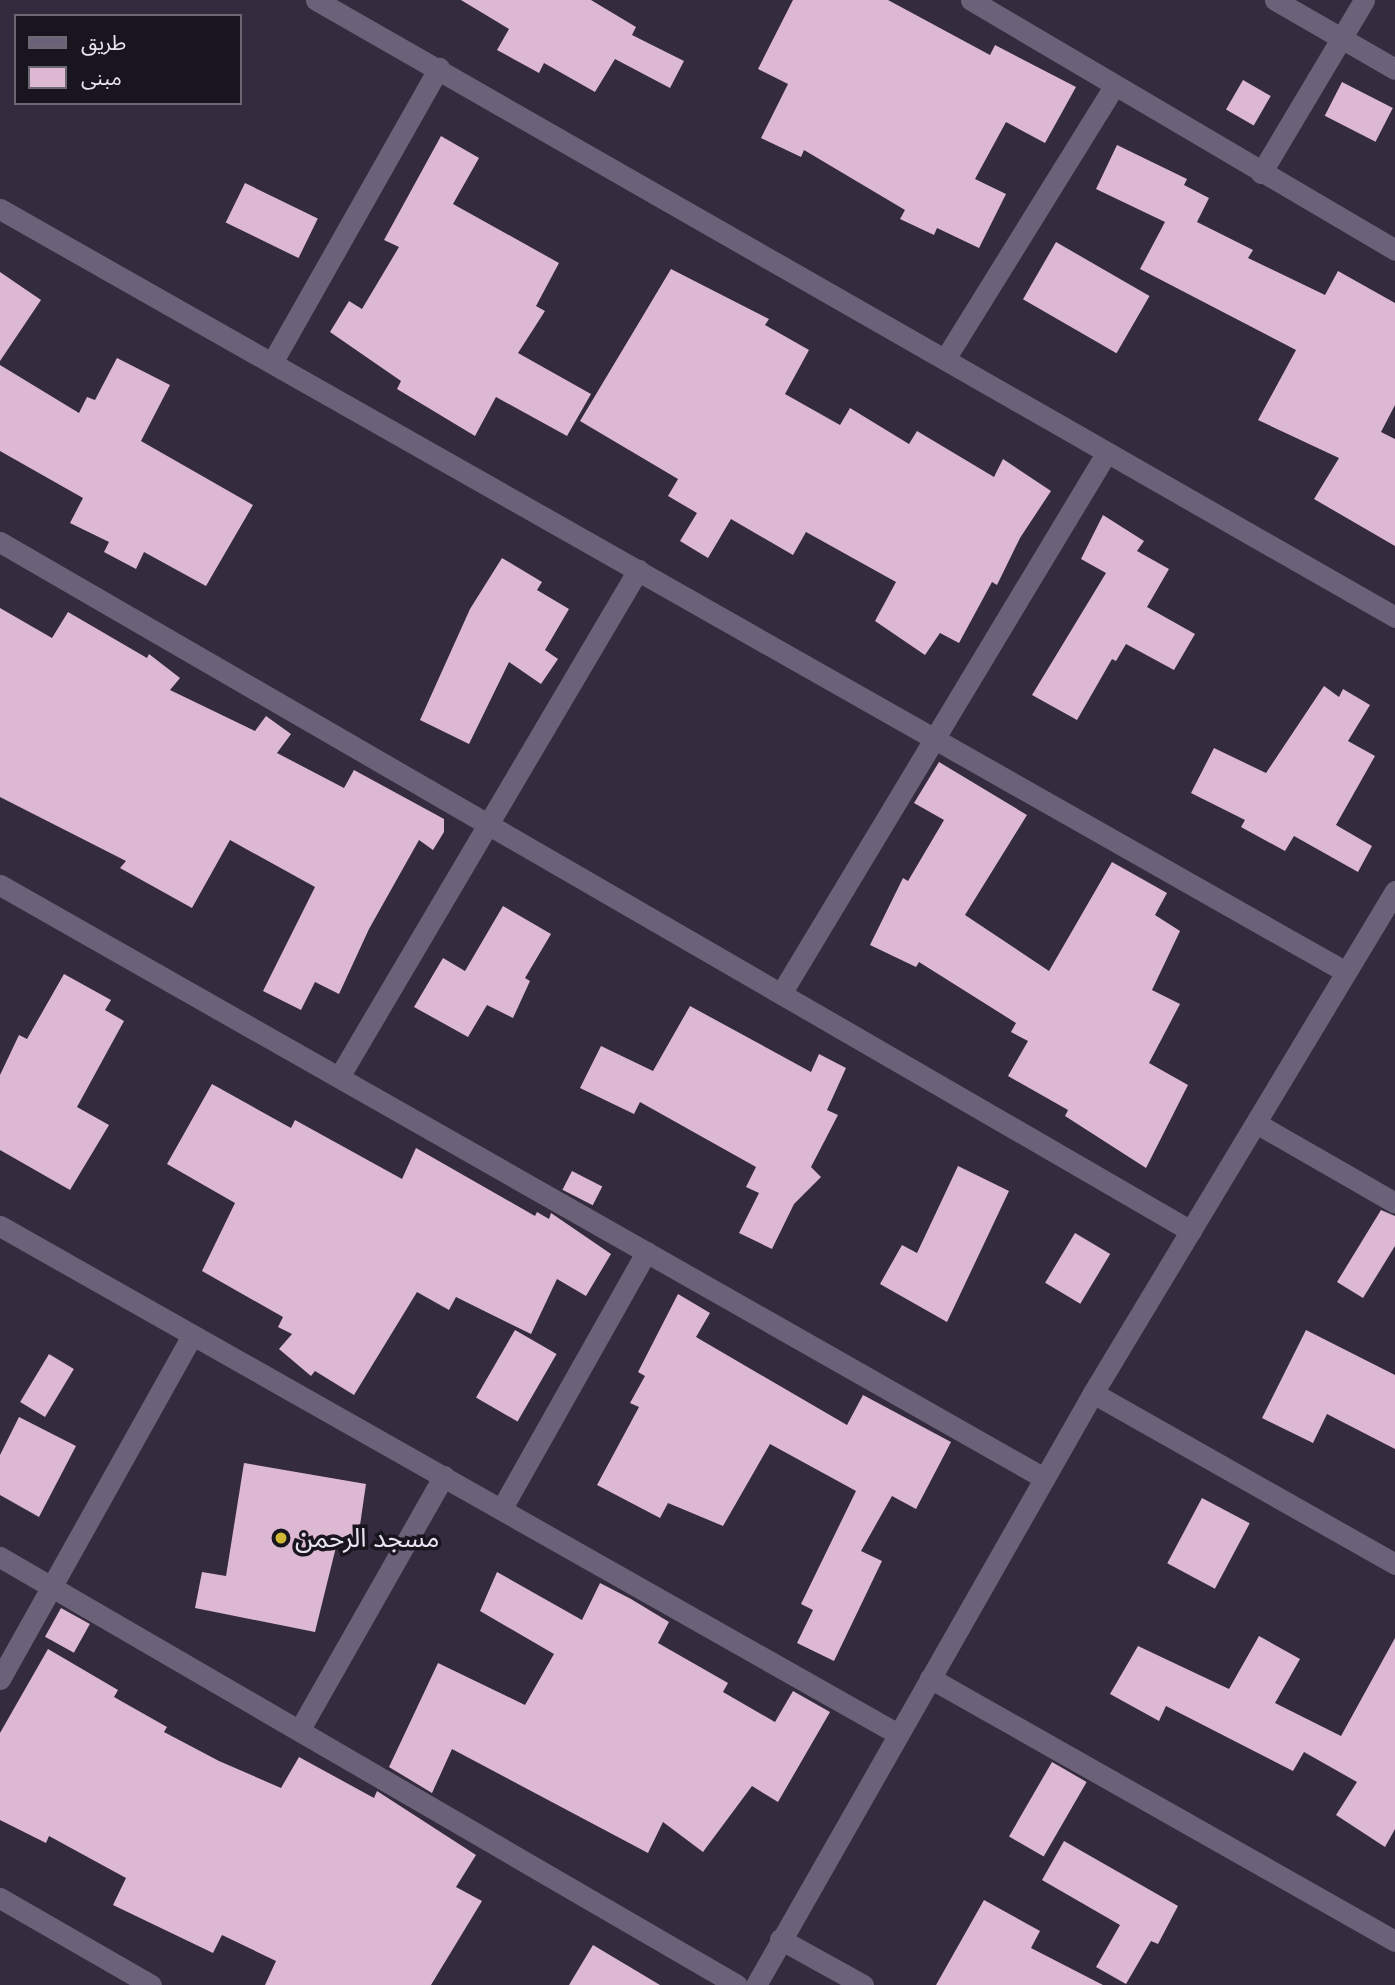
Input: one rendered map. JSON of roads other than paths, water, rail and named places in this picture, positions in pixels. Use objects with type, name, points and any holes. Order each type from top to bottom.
[{"type":"street","points":[[316,0],[1395,617]]},
{"type":"street","points":[[971,0],[1395,250]]},
{"type":"street","points":[[1275,0],[1395,69]]},
{"type":"street","points":[[1261,173],[1364,0]]},
{"type":"street","points":[[273,361],[439,68]]},
{"type":"street","points":[[945,359],[1115,85]]},
{"type":"street","points":[[0,209],[273,361],[1344,971]]},
{"type":"street","points":[[782,992],[1107,452]]},
{"type":"street","points":[[0,542],[492,824],[1191,1231]]},
{"type":"street","points":[[339,1077],[492,824],[638,570]]},
{"type":"street","points":[[0,884],[1044,1478]]},
{"type":"street","points":[[756,1985],[1093,1393],[1344,971],[1395,891]]},
{"type":"street","points":[[1256,1123],[1395,1203]]},
{"type":"street","points":[[0,1226],[191,1337],[502,1508],[898,1734]]},
{"type":"street","points":[[502,1508],[646,1252]]},
{"type":"street","points":[[0,1679],[191,1337]]},
{"type":"street","points":[[1093,1393],[1395,1564]]},
{"type":"street","points":[[300,1729],[444,1476]]},
{"type":"street","points":[[0,1557],[737,1985]]},
{"type":"street","points":[[930,1678],[1395,1941]]},
{"type":"street","points":[[0,1898],[151,1985]]},
{"type":"street","points":[[780,1939],[863,1985]]},
{"type":"place","name":"مسجد الرحمن","points":[[281,1538]]}]
